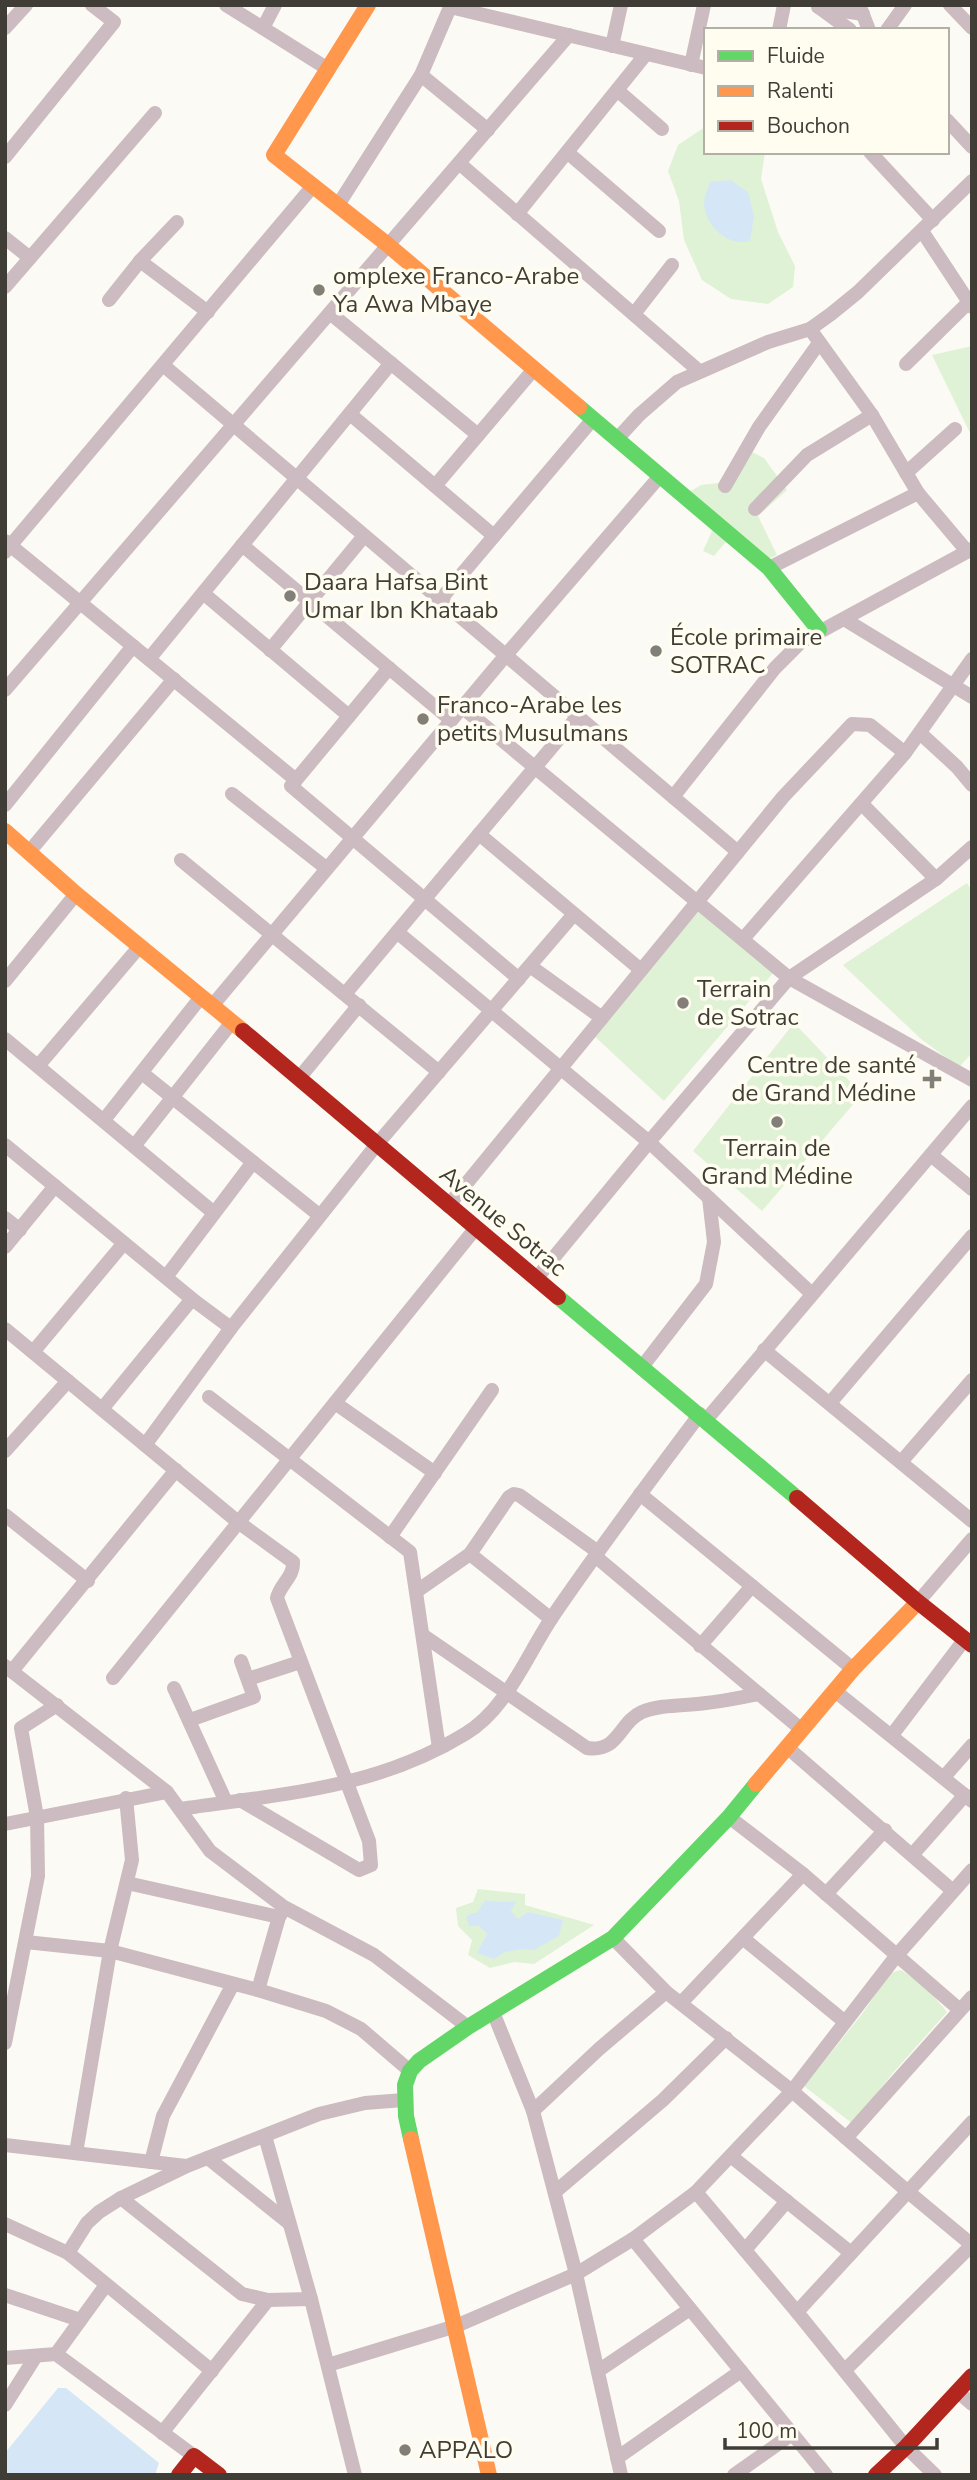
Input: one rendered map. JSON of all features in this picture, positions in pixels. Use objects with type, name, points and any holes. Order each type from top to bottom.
[{"type":"street","points":[[5,28],[26,5]]},
{"type":"street","points":[[5,157],[114,22],[92,5]]},
{"type":"street","points":[[226,5],[328,69]]},
{"type":"street","points":[[263,28],[275,5]]},
{"type":"street","points":[[368,5],[274,155],[388,245],[769,568],[818,630]]},
{"type":"street","points":[[612,46],[621,5]]},
{"type":"street","points":[[338,205],[421,75],[451,6],[699,66],[704,5]]},
{"type":"street","points":[[779,28],[784,5]]},
{"type":"street","points":[[888,28],[905,5]]},
{"type":"street","points":[[950,5],[972,28]]},
{"type":"street","points":[[817,6],[861,10],[868,28]]},
{"type":"street","points":[[817,6],[847,28]]},
{"type":"street","points":[[5,690],[569,35]]},
{"type":"street","points":[[517,214],[646,54]]},
{"type":"street","points":[[421,75],[488,130]]},
{"type":"street","points":[[617,90],[662,129]]},
{"type":"street","points":[[5,287],[156,113]]},
{"type":"street","points":[[949,122],[972,147]]},
{"type":"street","points":[[567,152],[659,231]]},
{"type":"street","points":[[872,154],[927,225],[971,303],[906,365]]},
{"type":"street","points":[[459,163],[699,371]]},
{"type":"street","points":[[617,439],[677,382],[768,342],[810,329],[858,292],[972,181]]},
{"type":"street","points":[[296,780],[7,546],[313,186]]},
{"type":"street","points":[[108,300],[177,222]]},
{"type":"street","points":[[5,238],[30,258]]},
{"type":"street","points":[[140,261],[208,312]]},
{"type":"street","points":[[634,314],[672,265]]},
{"type":"street","points":[[330,313],[478,435]]},
{"type":"street","points":[[673,797],[791,650],[818,630],[844,619],[969,550],[918,494],[872,415],[810,329]]},
{"type":"street","points":[[724,486],[759,427],[819,343]]},
{"type":"street","points":[[149,659],[391,363]]},
{"type":"street","points":[[163,365],[738,852]]},
{"type":"street","points":[[435,486],[534,369]]},
{"type":"street","points":[[350,414],[494,536]]},
{"type":"street","points":[[755,509],[807,455],[872,415]]},
{"type":"street","points":[[440,600],[593,419]]},
{"type":"street","points":[[906,473],[955,429]]},
{"type":"street","points":[[104,1120],[142,1073],[272,934],[660,476]]},
{"type":"street","points":[[769,568],[918,494]]},
{"type":"street","points":[[270,650],[364,536]]},
{"type":"street","points":[[242,545],[451,720]]},
{"type":"street","points":[[203,593],[349,716]]},
{"type":"street","points":[[844,619],[972,697]]},
{"type":"street","points":[[5,806],[133,646]]},
{"type":"street","points":[[743,939],[905,753],[972,659]]},
{"type":"street","points":[[389,668],[292,786],[519,979]]},
{"type":"street","points":[[5,854],[174,679]]},
{"type":"street","points":[[462,707],[789,978],[972,1080]]},
{"type":"street","points":[[345,994],[578,716]]},
{"type":"street","points":[[448,1206],[783,797],[852,724],[870,725],[905,753]]},
{"type":"street","points":[[920,733],[957,767],[972,785]]},
{"type":"street","points":[[232,794],[326,868]]},
{"type":"street","points":[[862,804],[936,879]]},
{"type":"street","points":[[479,834],[641,970]]},
{"type":"street","name":"Avenue Sotrac","points":[[17,841],[76,894],[300,1077],[475,1229],[703,1417],[968,1642]]},
{"type":"street","points":[[536,1279],[789,978],[936,879],[972,847]]},
{"type":"street","points":[[181,860],[439,1072]]},
{"type":"street","points":[[5,981],[76,894]]},
{"type":"street","points":[[145,1445],[319,1215],[574,914]]},
{"type":"street","points":[[397,932],[649,1142],[812,1294]]},
{"type":"street","points":[[38,1066],[140,946]]},
{"type":"street","points":[[530,966],[602,1018]]},
{"type":"street","points":[[300,1077],[359,1005]]},
{"type":"street","points":[[135,1145],[232,1022]]},
{"type":"street","points":[[5,1040],[214,1213]]},
{"type":"street","points":[[142,1073],[319,1215]]},
{"type":"street","points":[[180,1809],[346,1784],[407,1765],[467,1733],[491,1712],[551,1619],[640,1494],[703,1417],[764,1350],[972,1106]]},
{"type":"street","points":[[5,1145],[231,1328]]},
{"type":"street","points":[[930,1155],[972,1189]]},
{"type":"street","points":[[166,1277],[253,1162]]},
{"type":"street","points":[[5,1247],[55,1186]]},
{"type":"street","points":[[642,1367],[706,1284],[714,1242],[709,1198]]},
{"type":"street","points":[[5,1218],[19,1230]]},
{"type":"street","points":[[113,1678],[475,1229]]},
{"type":"street","points":[[830,1403],[972,1236]]},
{"type":"street","points":[[33,1352],[124,1243]]},
{"type":"street","points":[[102,1409],[192,1299]]},
{"type":"street","points":[[5,1329],[239,1522],[293,1562],[292,1574],[276,1598],[369,1840],[371,1865],[359,1870],[233,1801],[174,1688]]},
{"type":"street","points":[[764,1350],[972,1521]]},
{"type":"street","points":[[901,1462],[972,1380]]},
{"type":"street","points":[[5,1451],[68,1381]]},
{"type":"street","points":[[390,1536],[492,1390]]},
{"type":"street","points":[[209,1397],[410,1552],[439,1748]]},
{"type":"street","points":[[335,1403],[435,1472]]},
{"type":"street","points":[[176,1470],[88,1581],[9,1669],[167,1792],[210,1851],[282,1912]]},
{"type":"street","points":[[640,1494],[853,1669]]},
{"type":"street","points":[[417,1591],[470,1554],[509,1497],[519,1495],[596,1554],[700,1646],[802,1730]]},
{"type":"street","points":[[7,1520],[88,1581]]},
{"type":"street","points":[[489,2475],[404,2100],[410,2071],[419,2061],[468,2027],[613,1938],[729,1816],[853,1669],[972,1539]]},
{"type":"street","points":[[470,1554],[551,1619]]},
{"type":"street","points":[[700,1646],[752,1586]]},
{"type":"street","points":[[424,1636],[575,1742],[594,1749],[610,1744],[639,1713],[662,1707],[759,1694]]},
{"type":"street","points":[[892,1735],[968,1642]]},
{"type":"street","points":[[190,1720],[254,1697],[241,1661]]},
{"type":"street","points":[[248,1679],[300,1662]]},
{"type":"street","points":[[835,1691],[968,1798],[913,1854]]},
{"type":"street","points":[[5,2043],[38,1876],[37,1816],[21,1728],[57,1705]]},
{"type":"street","points":[[944,1777],[972,1745]]},
{"type":"street","points":[[788,1748],[953,1891]]},
{"type":"street","points":[[5,1824],[167,1792]]},
{"type":"street","points":[[76,2153],[110,1951],[132,1860],[126,1798]]},
{"type":"street","points":[[729,1816],[803,1874],[960,2010]]},
{"type":"street","points":[[826,1894],[885,1830]]},
{"type":"street","points":[[328,2365],[456,2326],[576,2274],[633,2239],[696,2192],[792,2091],[897,1955],[972,1870]]},
{"type":"street","points":[[681,2003],[803,1874]]},
{"type":"street","points":[[127,1883],[282,1912],[374,1955],[468,2027]]},
{"type":"street","points":[[258,1990],[282,1912]]},
{"type":"street","points":[[613,1938],[666,1992],[792,2091],[972,2245],[845,2370]]},
{"type":"street","points":[[744,1938],[845,2022]]},
{"type":"street","points":[[26,1942],[110,1951],[326,2011],[361,2029],[410,2071]]},
{"type":"street","points":[[151,2162],[163,2116],[174,2092],[233,1984]]},
{"type":"street","points":[[533,2111],[598,2049],[666,1992]]},
{"type":"street","points":[[846,2138],[972,1997]]},
{"type":"street","points":[[493,2012],[533,2111],[576,2274],[621,2475]]},
{"type":"street","points":[[555,2192],[663,2100],[726,2038]]},
{"type":"street","points":[[68,2253],[87,2223],[121,2198],[187,2166],[319,2114],[365,2103],[404,2100]]},
{"type":"street","points":[[797,2312],[972,2122]]},
{"type":"street","points":[[265,2136],[311,2299],[355,2475]]},
{"type":"street","points":[[5,2145],[187,2166]]},
{"type":"street","points":[[732,2157],[851,2253]]},
{"type":"street","points":[[208,2158],[290,2223]]},
{"type":"street","points":[[696,2192],[906,2446],[934,2475]]},
{"type":"street","points":[[121,2198],[242,2294],[254,2299],[311,2299]]},
{"type":"street","points":[[745,2250],[787,2201]]},
{"type":"street","points":[[5,2224],[68,2253],[212,2371]]},
{"type":"street","points":[[633,2239],[826,2475]]},
{"type":"street","points":[[56,2354],[106,2285]]},
{"type":"street","points":[[5,2295],[80,2320]]},
{"type":"street","points":[[162,2433],[268,2300]]},
{"type":"street","points":[[598,2371],[690,2309]]},
{"type":"street","points":[[5,2358],[56,2354],[219,2475]]},
{"type":"street","points":[[5,2405],[36,2356]]},
{"type":"street","points":[[617,2458],[741,2371]]},
{"type":"street","points":[[876,2475],[972,2376]]},
{"type":"street","points":[[957,2391],[972,2404]]},
{"type":"street","points":[[734,2475],[792,2434]]},
{"type":"street","points":[[179,2475],[194,2456]]},
{"type":"green space","points":[[702,129],[704,154],[765,154],[761,179],[778,232],[795,266],[793,287],[768,304],[731,299],[702,280],[684,240],[679,201],[668,171],[678,145]]},
{"type":"green space","points":[[972,346],[972,437],[932,355]]},
{"type":"green space","points":[[742,447],[764,458],[787,490],[758,516],[777,555],[759,563],[729,538],[714,556],[703,551],[713,529],[691,491],[701,485],[719,483]]},
{"type":"green space","points":[[967,883],[972,891],[972,1053],[959,1067],[921,1039],[843,965]]},
{"type":"green space","name":"Terrain de Sotrac","points":[[699,911],[774,972],[664,1101],[591,1033]]},
{"type":"green space","name":"Terrain de Grand Médine","points":[[794,1023],[862,1094],[762,1211],[693,1151]]},
{"type":"green space","points":[[478,1889],[525,1894],[525,1905],[594,1925],[534,1964],[514,1962],[490,1968],[468,1955],[472,1940],[458,1926],[456,1908],[473,1902]]},
{"type":"green space","points":[[901,1970],[924,1985],[947,2012],[892,2074],[853,2124],[804,2086],[862,2014],[890,1973]]},
{"type":"water","points":[[730,180],[748,192],[754,216],[750,241],[726,238],[714,227],[706,212],[704,201],[710,182]]},
{"type":"water","points":[[485,1900],[516,1902],[511,1911],[518,1919],[528,1912],[563,1920],[559,1936],[534,1950],[505,1952],[494,1959],[477,1953],[487,1934],[479,1926],[469,1926],[466,1917],[477,1913]]},
{"type":"water","points":[[58,2388],[66,2388],[159,2463],[155,2475],[5,2475],[5,2453]]},
{"type":"traffic: fast","points":[[579,407],[769,568],[819,630]]},
{"type":"traffic: fast","points":[[558,1297],[797,1498]]},
{"type":"traffic: fast","points":[[411,2139],[406,2116],[405,2085],[410,2071],[419,2061],[468,2027],[613,1938],[729,1817],[756,1784]]},
{"type":"traffic: slow","points":[[368,5],[274,155],[388,245],[579,407]]},
{"type":"traffic: slow","points":[[5,831],[76,894],[243,1031]]},
{"type":"traffic: slow","points":[[756,1784],[853,1669],[918,1602]]},
{"type":"traffic: slow","points":[[411,2139],[489,2475]]},
{"type":"traffic: jam","points":[[243,1031],[558,1297]]},
{"type":"traffic: jam","points":[[797,1498],[972,1645]]},
{"type":"traffic: jam","points":[[876,2475],[972,2376]]},
{"type":"traffic: jam","points":[[179,2475],[194,2456],[219,2475]]},
{"type":"place","name":"omplexe Franco-Arabe Ya Awa Mbaye","points":[[319,290]]},
{"type":"place","name":"Daara Hafsa Bint Umar Ibn Khataab","points":[[290,596]]},
{"type":"place","name":"École primaire SOTRAC","points":[[656,651]]},
{"type":"place","name":"Franco-Arabe les petits Musulmans","points":[[423,719]]},
{"type":"place","name":"Terrain de Sotrac","points":[[683,1003]]},
{"type":"place","name":"Centre de santé de Grand Médine","points":[[932,1079]]},
{"type":"place","name":"Terrain de Grand Médine","points":[[777,1122]]},
{"type":"place","name":"APPALO","points":[[405,2450]]}]
